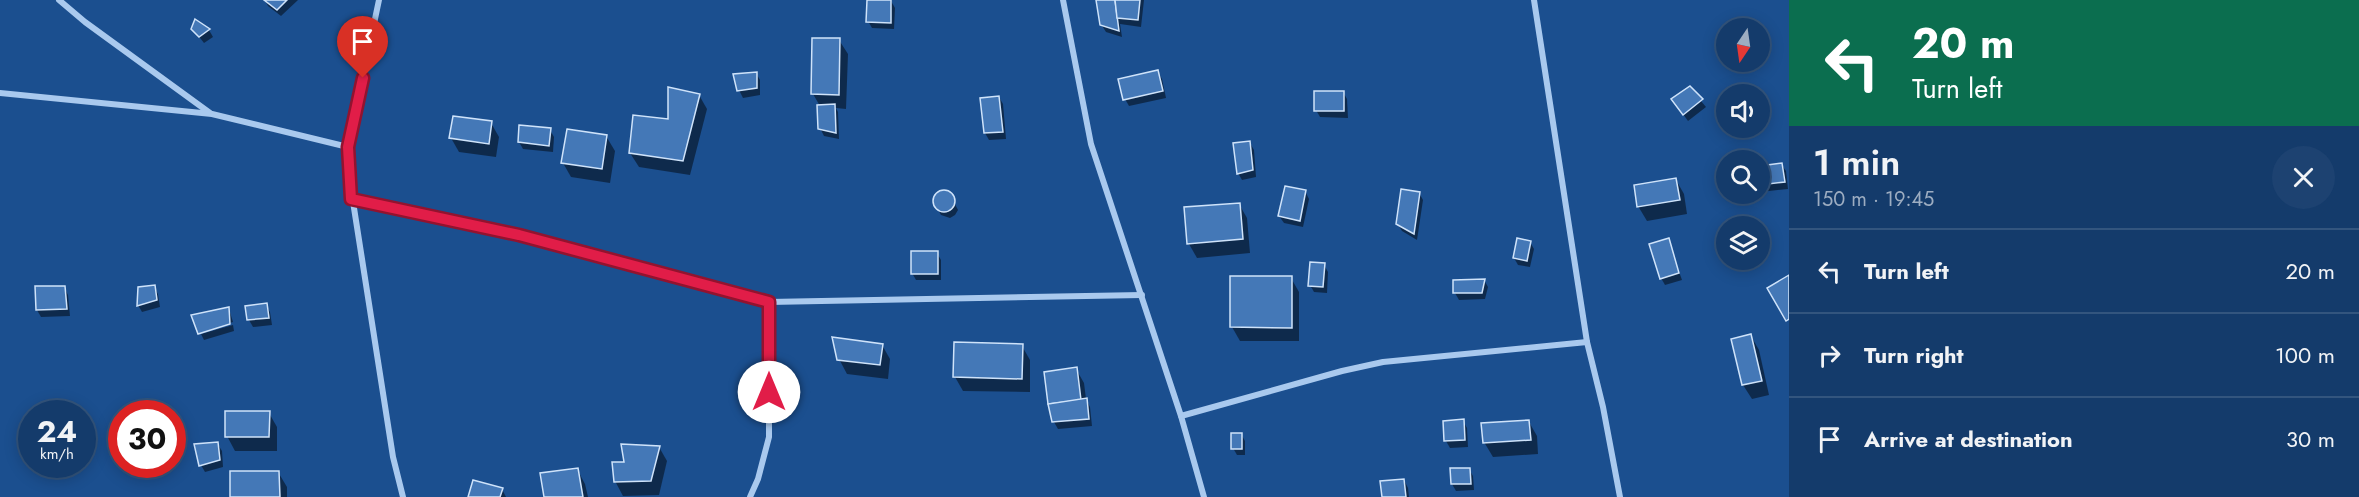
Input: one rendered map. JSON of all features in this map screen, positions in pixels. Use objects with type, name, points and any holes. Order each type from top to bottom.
[{"type":"street","points":[[59,0],[85,22],[212,114]]},
{"type":"street","points":[[379,0],[348,147],[351,199],[393,457],[404,497]]},
{"type":"street","points":[[1063,0],[1092,144],[1181,416],[1204,497]]},
{"type":"street","points":[[1534,0],[1587,342],[1603,407],[1620,497]]},
{"type":"street","points":[[0,93],[212,114],[348,147]]},
{"type":"street","points":[[351,199],[519,235],[769,302],[1142,295]]},
{"type":"street","points":[[750,497],[758,479],[769,437],[769,302]]},
{"type":"street","points":[[1181,416],[1342,371],[1383,362],[1587,342]]},
{"type":"building","points":[[264,0],[287,0],[277,10]]},
{"type":"building","points":[[867,0],[891,0],[891,23],[866,22]]},
{"type":"building","points":[[1096,0],[1115,0],[1119,31],[1100,25]]},
{"type":"building","points":[[1115,0],[1140,0],[1138,20],[1117,18]]},
{"type":"building","points":[[195,19],[210,29],[199,37],[191,29]]},
{"type":"building","points":[[812,38],[840,38],[839,95],[811,94]]},
{"type":"building","points":[[1158,70],[1163,91],[1123,100],[1118,79]]},
{"type":"building","points":[[757,72],[757,88],[737,91],[733,74]]},
{"type":"building","points":[[1690,86],[1703,99],[1683,115],[1671,99]]},
{"type":"building","points":[[668,87],[700,94],[683,161],[629,153],[633,115],[668,119]]},
{"type":"building","points":[[1314,91],[1344,91],[1344,111],[1314,111]]},
{"type":"building","points":[[999,96],[1003,132],[984,133],[980,98]]},
{"type":"building","points":[[835,104],[836,133],[818,129],[817,105]]},
{"type":"building","points":[[453,116],[492,121],[489,144],[449,138]]},
{"type":"building","points":[[519,125],[551,128],[549,146],[518,142]]},
{"type":"building","points":[[567,129],[607,135],[602,169],[561,163]]},
{"type":"building","points":[[1250,141],[1253,170],[1237,174],[1233,143]]},
{"type":"building","points":[[1782,163],[1785,182],[1770,184],[1770,165]]},
{"type":"building","points":[[1676,178],[1680,200],[1637,207],[1634,185]]},
{"type":"building","points":[[1285,186],[1306,190],[1300,221],[1278,216]]},
{"type":"building","points":[[1401,189],[1420,192],[1414,234],[1396,224]]},
{"type":"building","points":[[944,190],[952,193],[955,201],[952,209],[944,212],[936,209],[933,201],[936,193]]},
{"type":"building","points":[[1240,203],[1243,239],[1187,244],[1184,207]]},
{"type":"building","points":[[1517,238],[1531,241],[1527,261],[1513,258]]},
{"type":"building","points":[[1669,238],[1679,273],[1660,279],[1649,244]]},
{"type":"building","points":[[911,251],[938,251],[938,274],[911,274]]},
{"type":"building","points":[[1310,262],[1325,263],[1323,287],[1308,286]]},
{"type":"building","points":[[1789,275],[1789,319],[1786,321],[1767,288]]},
{"type":"building","points":[[1230,276],[1292,276],[1292,328],[1230,327]]},
{"type":"building","points":[[1485,279],[1482,293],[1453,293],[1453,280]]},
{"type":"building","points":[[155,285],[157,300],[137,306],[138,287]]},
{"type":"building","points":[[35,286],[65,286],[67,309],[36,310]]},
{"type":"building","points":[[267,303],[269,318],[247,320],[245,306]]},
{"type":"building","points":[[229,307],[230,324],[198,334],[191,315]]},
{"type":"building","points":[[1751,334],[1762,381],[1742,385],[1731,339]]},
{"type":"building","points":[[832,337],[883,344],[880,365],[837,360]]},
{"type":"building","points":[[954,342],[1023,344],[1022,379],[953,377]]},
{"type":"building","points":[[1077,367],[1081,400],[1048,404],[1044,372]]},
{"type":"building","points":[[1087,398],[1089,419],[1052,422],[1048,404]]},
{"type":"building","points":[[225,411],[270,411],[269,437],[225,437]]},
{"type":"building","points":[[1464,419],[1465,440],[1444,441],[1443,421]]},
{"type":"building","points":[[1529,420],[1531,440],[1483,443],[1481,423]]},
{"type":"building","points":[[1231,433],[1242,433],[1242,449],[1231,449]]},
{"type":"building","points":[[218,442],[220,460],[199,466],[194,444]]},
{"type":"building","points":[[621,444],[660,446],[651,481],[614,482],[612,462],[624,462]]},
{"type":"building","points":[[578,468],[583,497],[544,497],[540,473]]},
{"type":"building","points":[[1450,468],[1470,468],[1471,484],[1451,484]]},
{"type":"building","points":[[230,471],[279,471],[280,497],[230,497]]},
{"type":"building","points":[[1404,479],[1406,497],[1382,497],[1380,481]]},
{"type":"building","points":[[473,480],[503,488],[500,497],[468,497]]},
{"type":"route","points":[[363,78],[348,147],[351,199],[519,235],[769,302],[769,392]]}]
